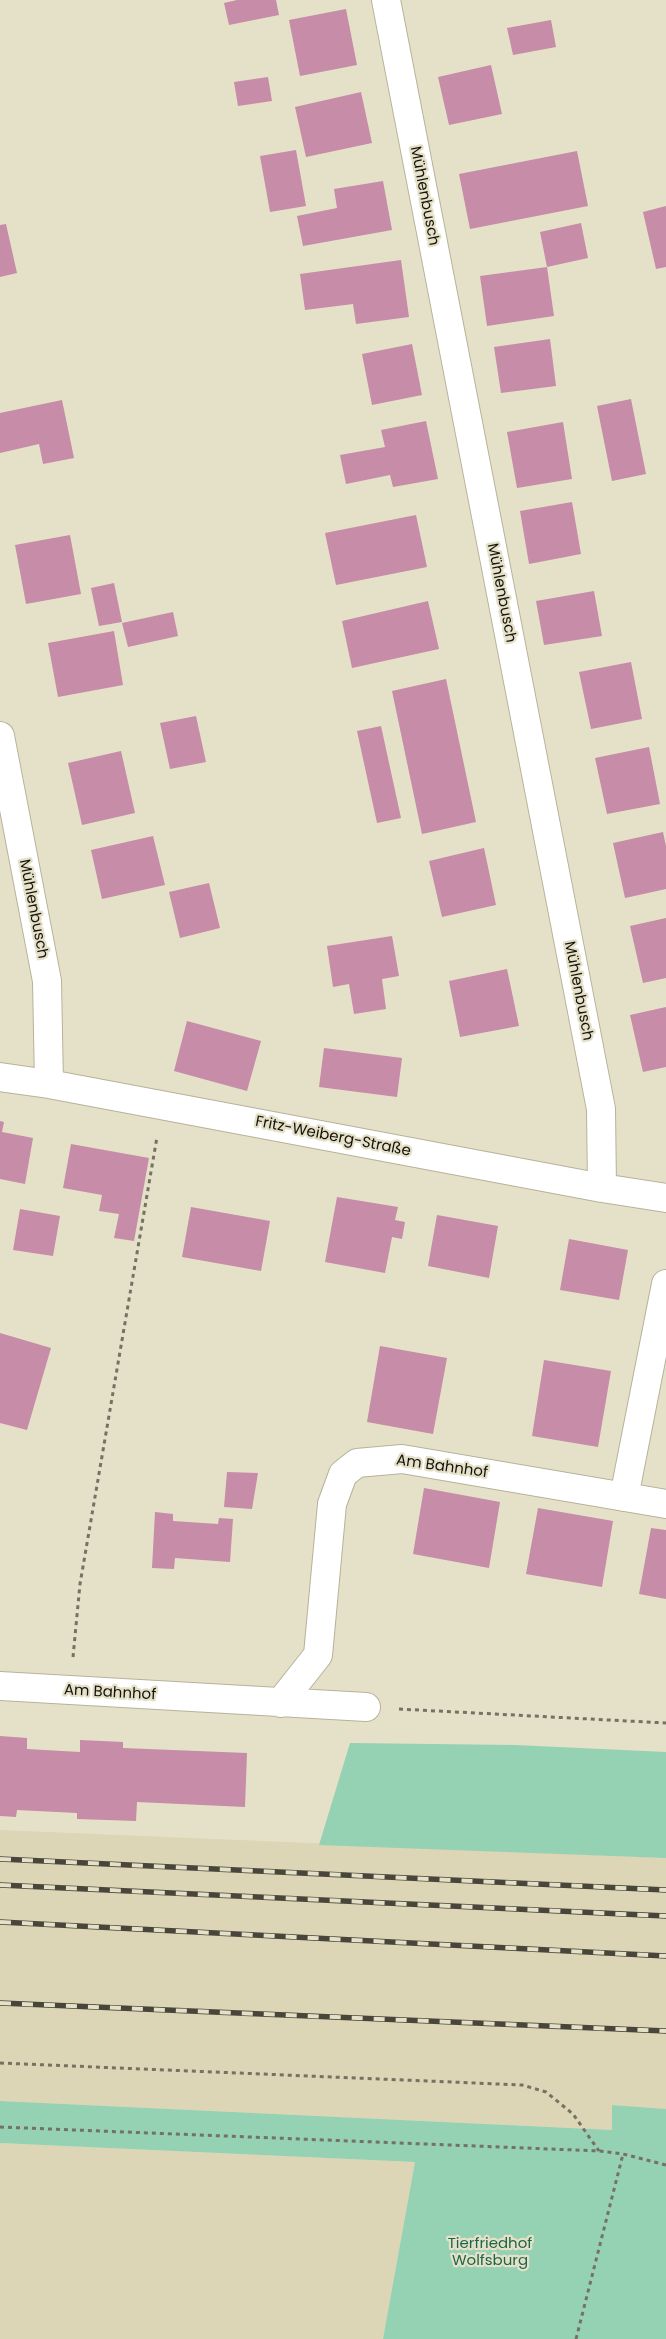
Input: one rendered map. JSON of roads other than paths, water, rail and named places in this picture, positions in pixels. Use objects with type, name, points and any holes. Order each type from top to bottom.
[{"type":"street","name":"Mühlenbusch","points":[[386,0],[601,1109],[602,1188]]},
{"type":"street","name":"Mühlenbusch","points":[[0,736],[47,981],[49,1084]]},
{"type":"street","name":"Fritz-Weiberg-Straße","points":[[0,1077],[49,1084],[602,1188],[666,1198]]},
{"type":"street","points":[[624,1496],[666,1284]]},
{"type":"street","name":"Am Bahnhof","points":[[280,1703],[318,1654],[332,1504],[344,1474],[357,1463],[402,1459],[666,1504]]},
{"type":"street","name":"Am Bahnhof","points":[[0,1686],[366,1707]]},
{"type":"railway","points":[[0,1859],[666,1890]]},
{"type":"railway","points":[[0,1885],[666,1916]]},
{"type":"railway","points":[[0,1922],[666,1956]]},
{"type":"railway","points":[[0,2003],[666,2031]]},
{"type":"park label","name":"Tierfriedhof Wolfsburg","points":[[490,2252]]}]
